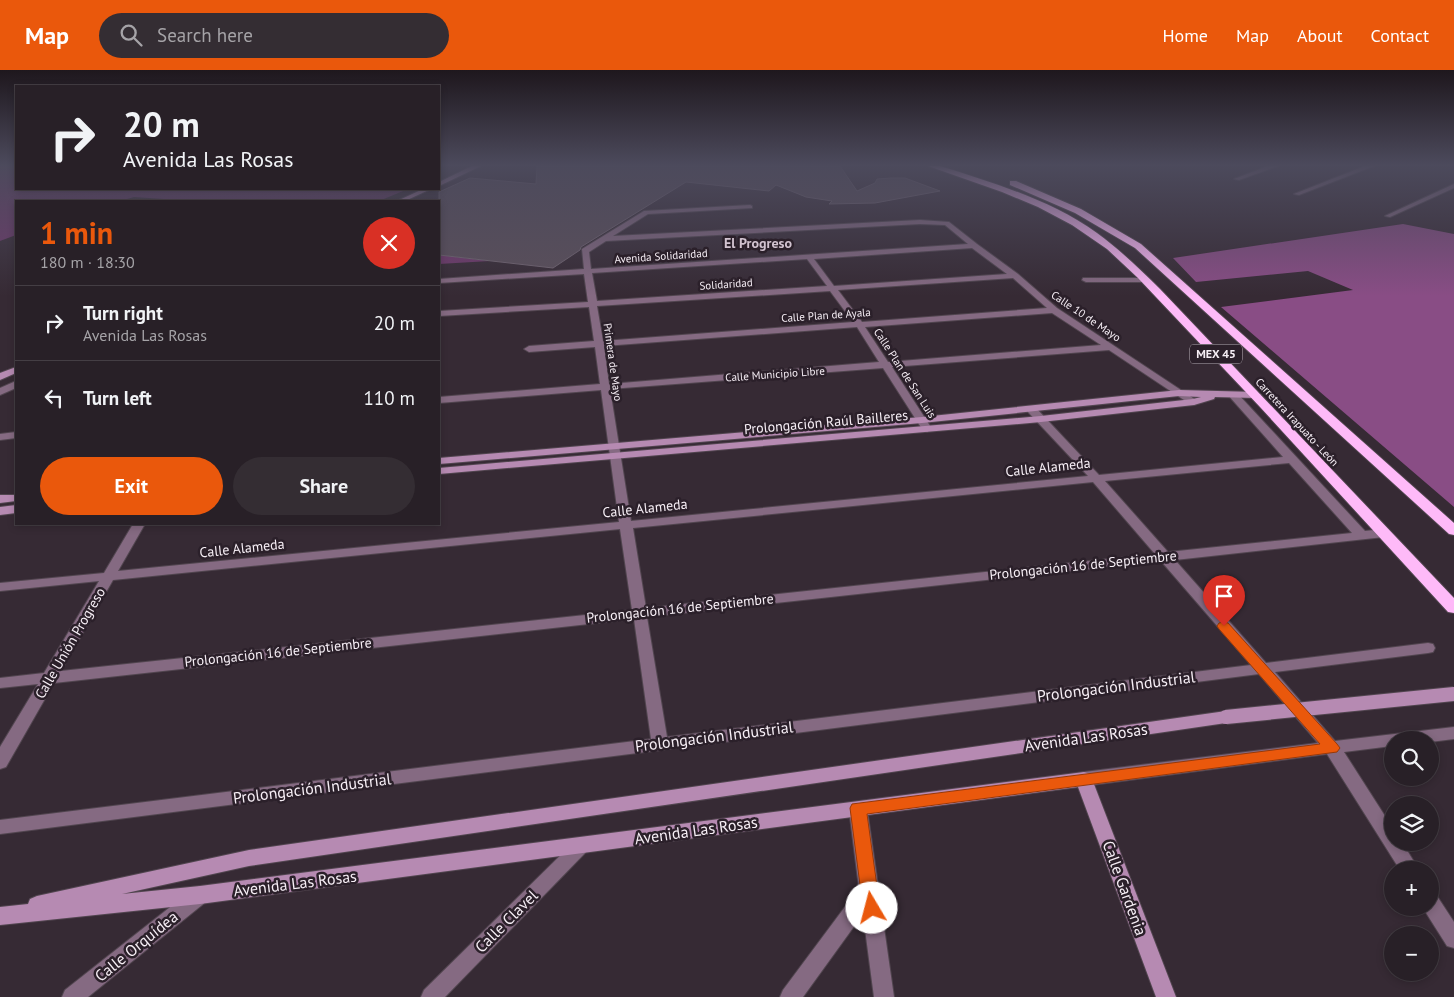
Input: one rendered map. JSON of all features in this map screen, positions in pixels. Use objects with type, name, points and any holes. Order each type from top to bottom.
[{"type":"highway","name":"Carretera Irapuato - León","points":[[1047,209],[1075,223],[1111,247],[1256,395],[1454,608]]},
{"type":"highway","name":"Carretera Irapuato - León","points":[[1076,209],[1098,220],[1138,246],[1454,531]]},
{"type":"street","points":[[604,240],[646,212],[703,209]]},
{"type":"street","points":[[1388,216],[1403,209]]},
{"type":"street","name":"Calle 10 de Mayo","points":[[604,240],[920,222],[947,223],[974,246],[1015,276],[1054,310],[1194,402]]},
{"type":"street","name":"Primera de Mayo","points":[[604,240],[585,251],[660,743]]},
{"type":"street","name":"Avenida Solidaridad","points":[[440,281],[974,246]]},
{"type":"street","name":"Calle Plan de San Luis","points":[[809,258],[859,324],[924,424]]},
{"type":"street","name":"Solidaridad","points":[[440,314],[1015,276]]},
{"type":"street","points":[[1086,280],[1143,280]]},
{"type":"street","name":"Calle Plan de Ayala","points":[[529,348],[1054,310]]},
{"type":"street","name":"Calle Municipio Libre","points":[[440,400],[1111,347]]},
{"type":"street","points":[[0,377],[15,370]]},
{"type":"street","name":"Prolongación Raúl Bailleres","points":[[924,424],[1179,393],[1256,395]]},
{"type":"street","name":"Prolongación Raúl Bailleres","points":[[440,461],[614,450],[924,424],[1042,419],[1194,402],[1215,395]]},
{"type":"street","points":[[1233,395],[1361,535]]},
{"type":"street","points":[[1032,410],[1095,477],[1260,668],[1332,748],[1404,861]]},
{"type":"street","points":[[0,437],[15,436]]},
{"type":"street","name":"Prolongación Raúl Bailleres","points":[[440,471],[614,450]]},
{"type":"street","name":"Calle Alameda","points":[[0,587],[1095,477],[1293,459]]},
{"type":"street","points":[[0,499],[15,498]]},
{"type":"street","points":[[0,511],[15,509]]},
{"type":"street","name":"Calle Unión Progreso","points":[[0,762],[138,525]]},
{"type":"street","name":"Prolongación 16 de Septiembre","points":[[0,683],[50,676],[1384,533]]},
{"type":"street","name":"Prolongación Industrial","points":[[0,827],[1428,648]]},
{"type":"street","name":"Avenida Las Rosas","points":[[0,915],[249,858],[1226,717],[1454,694]]},
{"type":"street","name":"Avenida Las Rosas","points":[[1439,734],[1454,732]]},
{"type":"street","name":"Avenida Las Rosas","points":[[0,915],[200,895],[858,808],[1384,741]]},
{"type":"street","name":"Calle Gardenia","points":[[1084,779],[1166,997]]},
{"type":"street","points":[[858,808],[884,997]]},
{"type":"street","name":"Calle Clavel","points":[[431,997],[582,846]]},
{"type":"street","points":[[790,997],[869,890]]},
{"type":"street","name":"Calle Orquídea","points":[[72,997],[200,895]]},
{"type":"street","points":[[1439,916],[1454,939]]},
{"type":"shaded area","points":[[0,209],[15,209],[15,235],[0,241]]},
{"type":"shaded area","points":[[1403,224],[1454,234],[1454,507],[1221,307],[1353,290],[1308,271],[1196,282],[1173,258]]},
{"type":"shaded area","points":[[440,255],[490,261],[440,264]]},
{"type":"building","points":[[440,209],[642,209],[581,247],[580,250],[553,268],[440,255]]},
{"type":"district","name":"El Progreso","points":[[758,243]]},
{"type":"route","points":[[872,908],[858,808],[1332,748],[1224,626]]}]
